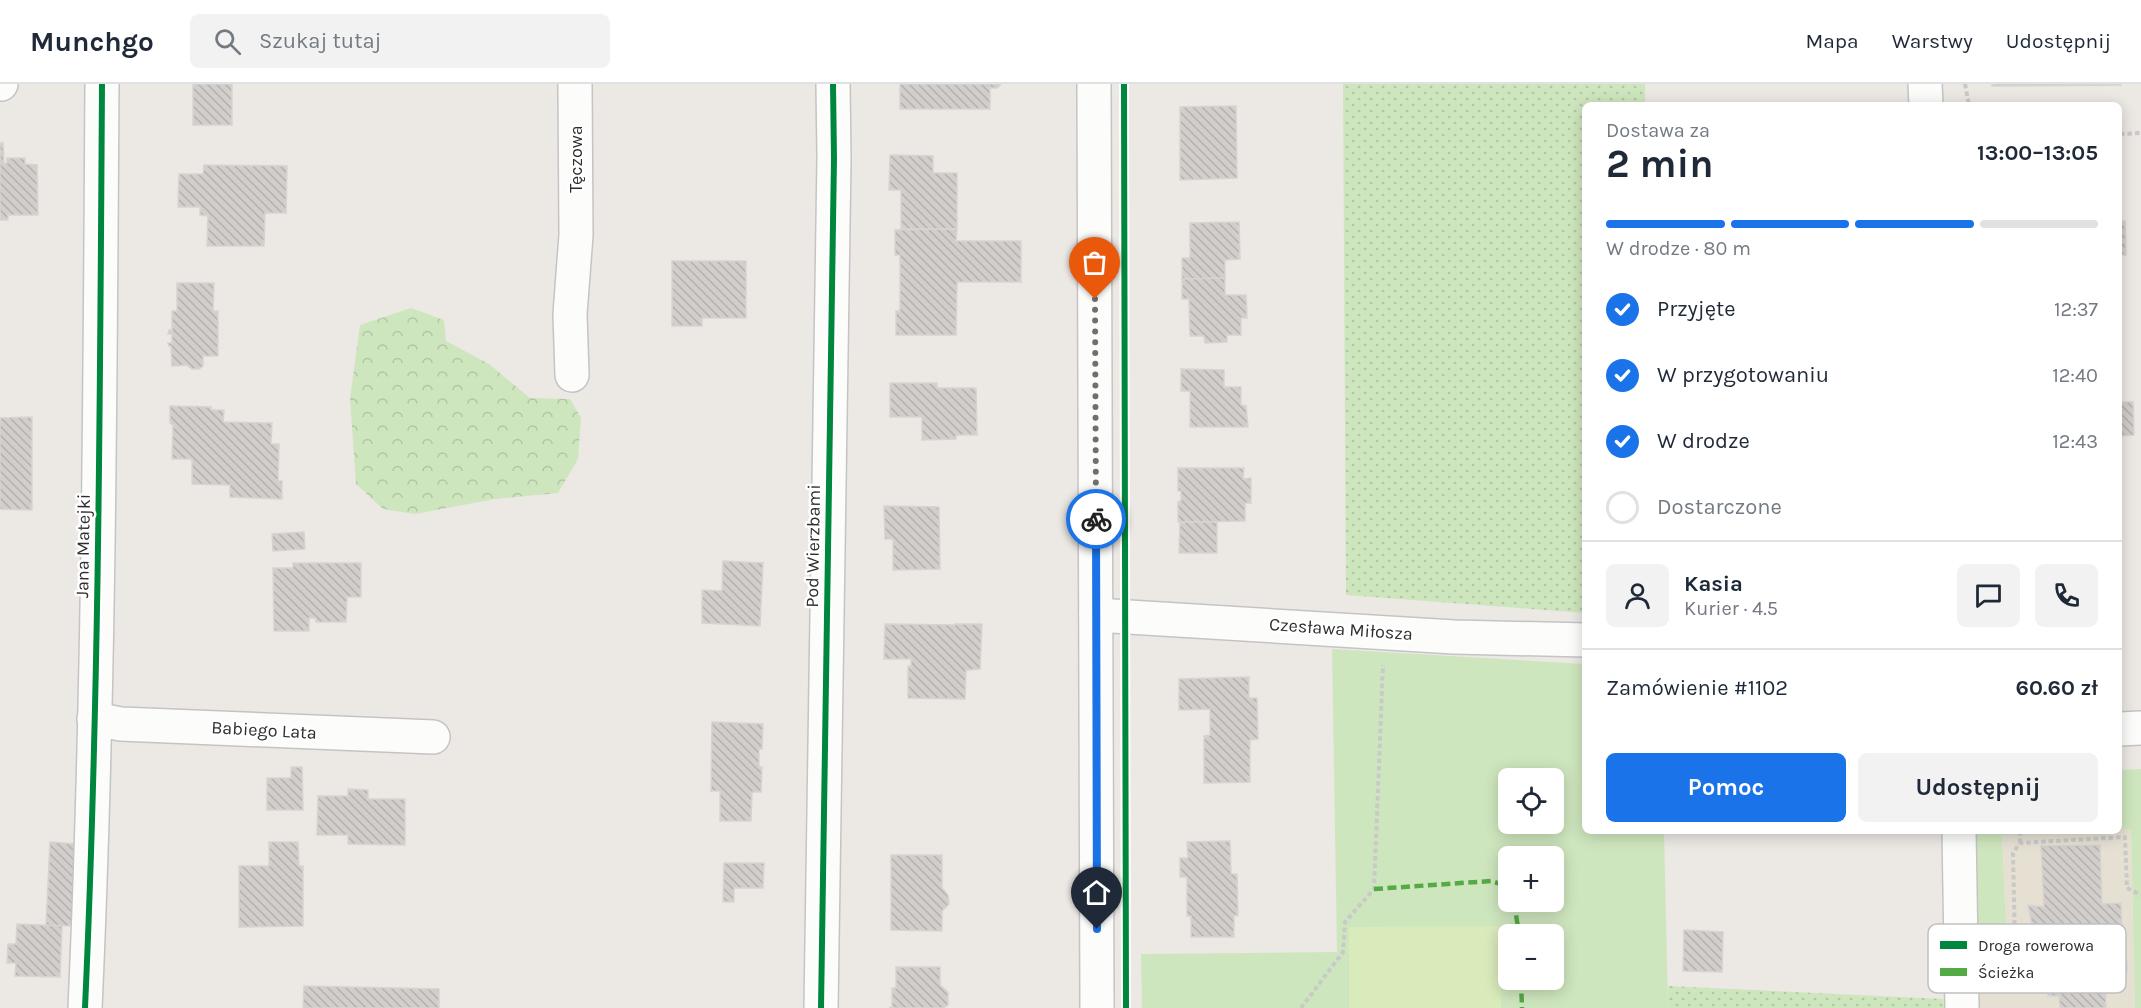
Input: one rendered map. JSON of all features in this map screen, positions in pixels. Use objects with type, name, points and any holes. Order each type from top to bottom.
[{"type":"street","name":"Jana Matejki","points":[[85,1008],[92,854],[100,450],[102,84]]},
{"type":"street","name":"Tęczowa","points":[[572,375],[570,314],[576,235],[575,84]]},
{"type":"street","name":"Pod Wierzbami","points":[[821,1008],[834,181],[833,84]]},
{"type":"street","points":[[1094,84],[1096,1008]]},
{"type":"street","points":[[1925,84],[1926,102]]},
{"type":"street","name":"Czesława Miłosza","points":[[1096,615],[1454,637],[1582,640]]},
{"type":"street","name":"Babiego Lata","points":[[94,719],[120,724],[433,737]]},
{"type":"street","points":[[2122,729],[2141,728]]},
{"type":"street","points":[[1959,834],[1961,924]]},
{"type":"street","points":[[1962,993],[1962,1008]]},
{"type":"path","points":[[1965,84],[1968,102]]},
{"type":"path","points":[[2122,134],[2141,133]]},
{"type":"path","points":[[1301,1008],[1343,952],[1345,922],[1374,889],[1384,632]]},
{"type":"path","points":[[2015,924],[2013,853],[2020,843],[2019,834]]},
{"type":"path","points":[[2020,843],[2125,837],[2127,888],[2141,895]]},
{"type":"shaded area","points":[[2122,829],[2131,829],[2135,1008],[1979,1008],[1979,993],[2126,993],[2126,924],[2006,924],[2002,834],[2122,834]]},
{"type":"green space","points":[[1343,84],[1645,84],[1645,102],[1582,102],[1582,613],[1346,595]]},
{"type":"green space","points":[[411,308],[444,320],[446,341],[489,364],[530,398],[570,399],[581,418],[578,459],[558,493],[495,499],[415,514],[383,509],[356,484],[350,398],[360,325]]},
{"type":"green space","points":[[1332,649],[1582,664],[1582,834],[1664,834],[1668,1008],[1142,1008],[1141,954],[1337,952]]},
{"type":"green space","points":[[2141,769],[2141,1008],[2135,1008],[2131,829],[2122,829],[2122,770]]},
{"type":"green space","points":[[1974,834],[2020,834],[2002,835],[2006,924],[1977,924]]},
{"type":"green space","points":[[1498,926],[1498,990],[1501,990],[1501,1008],[1349,1008],[1349,927]]},
{"type":"green space","points":[[1668,986],[1943,999],[1944,1008],[1668,1008]]},
{"type":"building","points":[[193,84],[232,84],[232,125],[193,125]]},
{"type":"building","points":[[900,84],[1001,84],[997,88],[990,88],[990,109],[900,109]]},
{"type":"building","points":[[1992,84],[2121,84],[2121,85],[1992,86]]},
{"type":"building","points":[[1236,106],[1237,178],[1180,180],[1180,107]]},
{"type":"building","points":[[0,143],[3,143],[4,164],[7,163],[7,158],[25,158],[25,164],[37,165],[38,215],[8,215],[8,220],[0,220]]},
{"type":"building","points":[[890,155],[933,156],[933,173],[957,173],[957,229],[901,229],[901,190],[889,190]]},
{"type":"building","points":[[204,165],[287,166],[286,213],[265,213],[264,246],[207,246],[208,216],[200,215],[200,207],[178,207],[179,174],[203,174]]},
{"type":"building","points":[[2122,221],[2125,221],[2126,255],[2122,255]]},
{"type":"building","points":[[1239,222],[1240,259],[1225,260],[1225,278],[1182,279],[1182,258],[1190,258],[1190,223]]},
{"type":"building","points":[[957,229],[956,241],[1021,241],[1021,282],[957,282],[956,335],[896,335],[896,311],[900,311],[900,255],[895,255],[895,230]]},
{"type":"building","points":[[672,261],[746,261],[746,318],[702,318],[702,326],[672,326]]},
{"type":"building","points":[[1225,278],[1225,295],[1246,295],[1247,318],[1241,318],[1241,335],[1227,335],[1227,342],[1205,343],[1204,336],[1190,336],[1189,299],[1182,299],[1182,279]]},
{"type":"building","points":[[177,283],[214,283],[213,311],[218,311],[218,356],[203,356],[203,366],[199,369],[192,369],[187,365],[172,366],[171,346],[168,343],[172,343],[172,334],[168,334],[169,330],[172,330],[172,311],[177,311]]},
{"type":"building","points":[[1181,369],[1224,370],[1224,387],[1241,387],[1241,405],[1246,406],[1248,427],[1190,427],[1190,391],[1181,391]]},
{"type":"building","points":[[890,383],[937,383],[937,388],[976,388],[977,435],[956,435],[956,439],[922,440],[922,417],[890,417]]},
{"type":"building","points":[[2122,402],[2133,402],[2134,435],[2122,436]]},
{"type":"building","points":[[170,406],[211,407],[211,410],[224,410],[223,422],[272,423],[271,444],[279,444],[278,481],[282,481],[282,499],[230,497],[230,485],[192,484],[192,459],[172,459],[173,425],[170,423]]},
{"type":"building","points":[[32,417],[32,510],[0,509],[0,418]]},
{"type":"building","points":[[1178,468],[1244,468],[1243,479],[1251,478],[1251,503],[1245,503],[1245,521],[1178,522],[1178,502],[1181,501],[1181,491],[1178,491]]},
{"type":"building","points":[[884,506],[939,507],[940,569],[893,570],[893,539],[885,539]]},
{"type":"building","points":[[1180,522],[1217,522],[1217,553],[1179,553]]},
{"type":"building","points":[[304,532],[305,549],[273,551],[272,534]]},
{"type":"building","points":[[723,561],[763,563],[760,626],[702,623],[702,590],[722,591]]},
{"type":"building","points":[[293,563],[361,563],[361,597],[347,597],[346,622],[316,622],[316,618],[309,618],[309,631],[274,631],[273,568],[293,568]]},
{"type":"building","points":[[885,624],[982,624],[980,669],[966,670],[965,699],[908,698],[908,666],[911,666],[911,659],[884,659]]},
{"type":"building","points":[[1249,677],[1249,698],[1257,698],[1258,739],[1250,740],[1250,782],[1204,783],[1204,736],[1210,735],[1210,709],[1179,710],[1179,679]]},
{"type":"building","points":[[712,722],[763,724],[762,749],[759,749],[759,767],[762,767],[761,792],[752,792],[751,821],[720,821],[720,791],[711,791]]},
{"type":"building","points":[[291,767],[302,767],[303,810],[267,810],[267,778],[291,778]]},
{"type":"building","points":[[348,789],[368,790],[368,799],[405,799],[405,845],[348,844],[348,835],[317,835],[318,796],[348,796]]},
{"type":"building","points":[[1230,841],[1231,874],[1237,874],[1238,916],[1234,915],[1234,937],[1191,937],[1191,916],[1187,916],[1187,877],[1180,877],[1180,858],[1188,858],[1187,842]]},
{"type":"building","points":[[50,842],[76,844],[73,926],[46,925]]},
{"type":"building","points":[[269,842],[298,842],[299,866],[303,866],[303,926],[239,927],[239,866],[269,866]]},
{"type":"building","points":[[2100,845],[2102,904],[2121,903],[2122,924],[2032,924],[2028,905],[2044,907],[2041,846]]},
{"type":"building","points":[[891,855],[942,855],[942,888],[948,895],[949,904],[942,911],[942,931],[891,930]]},
{"type":"building","points":[[724,863],[764,863],[763,888],[734,888],[734,902],[723,902]]},
{"type":"building","points":[[17,924],[62,926],[60,977],[15,976],[16,963],[7,963],[8,944],[16,944]]},
{"type":"building","points":[[1684,930],[1723,932],[1722,972],[1683,971]]},
{"type":"building","points":[[896,967],[940,967],[940,985],[948,992],[948,1005],[943,1008],[889,1008],[892,1007],[892,988],[896,988]]},
{"type":"building","points":[[304,986],[439,989],[439,1008],[303,1008]]},
{"type":"building","points":[[2048,993],[2106,993],[2106,1008],[2060,1008],[2059,996],[2048,996]]},
{"type":"marked path","points":[[1374,889],[1491,881],[1498,883]]},
{"type":"marked path","points":[[1516,912],[1517,924]]},
{"type":"marked path","points":[[1521,990],[1522,1008]]},
{"type":"cycle path","points":[[85,1008],[96,662],[102,84]]},
{"type":"cycle path","points":[[821,1008],[834,158],[833,84]]},
{"type":"cycle path","points":[[1124,84],[1126,1008]]},
{"type":"way so far","points":[[1095,299],[1096,519]]},
{"type":"route","points":[[1096,519],[1097,929]]}]
